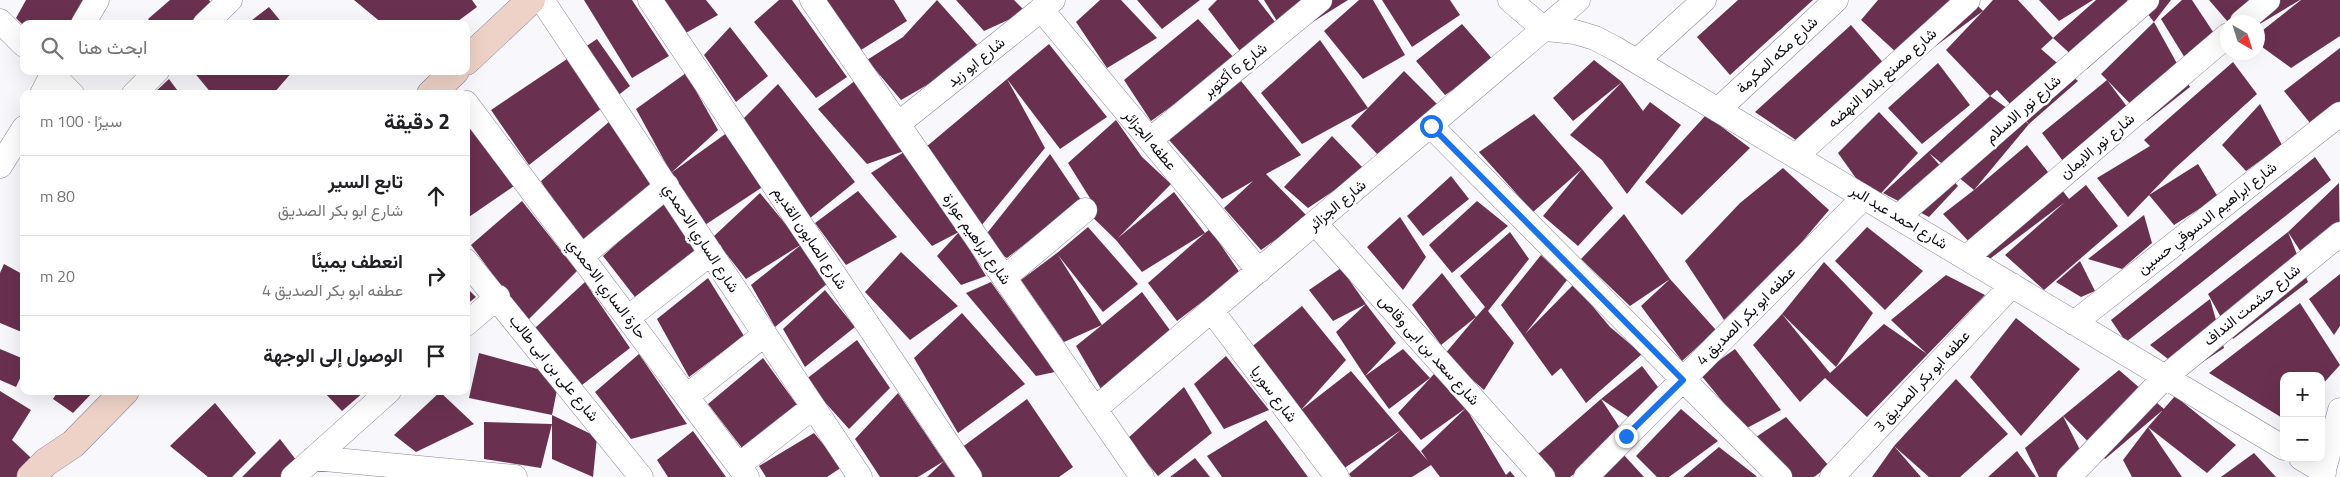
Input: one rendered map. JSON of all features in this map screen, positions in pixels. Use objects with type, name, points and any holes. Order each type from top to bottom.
[{"type":"main road","points":[[470,62],[531,0]]},
{"type":"main road","points":[[31,477],[46,462],[73,444],[121,395]]},
{"type":"main road","points":[[60,477],[73,444]]},
{"type":"street","points":[[84,20],[97,0]]},
{"type":"street","points":[[209,20],[230,0]]},
{"type":"street","name":"شارع الساري الاحمدي","points":[[542,0],[813,407],[855,475]]},
{"type":"street","name":"شارع الصابون القديم","points":[[650,0],[970,477]]},
{"type":"street","name":"شارع ابراهيم عوارة","points":[[812,0],[1142,477]]},
{"type":"street","name":"شارع 6 أكتوبر","points":[[1150,140],[1320,0]]},
{"type":"street","points":[[1510,0],[1546,29]]},
{"type":"street","name":"شارع الجزائر","points":[[1095,409],[1578,0]]},
{"type":"street","points":[[1637,61],[1704,0]]},
{"type":"street","name":"شارع مكه المكرمة","points":[[1718,110],[1836,0]]},
{"type":"street","name":"شارع مصنع بلاط النهضه","points":[[1796,156],[1968,0]]},
{"type":"street","name":"شارع نور الاسلام","points":[[1898,217],[2147,0]]},
{"type":"street","points":[[2250,15],[2268,0]]},
{"type":"street","name":"شارع ابو زيد","points":[[898,124],[1047,5]]},
{"type":"street","name":"عطفه الجزائر","points":[[1047,5],[1150,140],[1259,271]]},
{"type":"street","points":[[0,22],[20,41]]},
{"type":"street","name":"شارع احمد عبد البر","points":[[1546,29],[1575,32],[1595,38],[1637,61],[2280,446]]},
{"type":"street","name":"شارع نور الايمان","points":[[1966,258],[2220,42]]},
{"type":"street","points":[[138,90],[153,75]]},
{"type":"street","points":[[50,78],[66,90]]},
{"type":"street","name":"حارة الساري الاحمدي","points":[[470,107],[743,471]]},
{"type":"street","name":"شارع ابراهيم الدسوقي حسين","points":[[2074,323],[2340,114]]},
{"type":"street","points":[[1431,126],[1780,477]]},
{"type":"street","points":[[0,166],[20,134]]},
{"type":"street","points":[[582,256],[667,186]]},
{"type":"street","name":"عطفه ابو بكر الصديق 4","points":[[1586,477],[1864,197]]},
{"type":"street","points":[[1004,278],[1085,210]]},
{"type":"street","name":"شارع سعد بن ابى وقاص","points":[[1315,223],[1543,477]]},
{"type":"street","name":"شارع حشمت النداف","points":[[2069,477],[2164,377],[2340,234]]},
{"type":"street","points":[[629,317],[711,253]]},
{"type":"street","name":"شارع على بن ابى طالب","points":[[470,266],[498,297],[641,477]]},
{"type":"street","name":"عطفه ابو بكر الصديق 3","points":[[1832,477],[2012,286]]},
{"type":"street","points":[[470,321],[498,297]]},
{"type":"street","name":"شارع سوريا","points":[[1212,311],[1337,477]]},
{"type":"street","points":[[687,396],[764,334]]},
{"type":"street","points":[[293,477],[385,395]]},
{"type":"street","points":[[743,471],[813,407]]},
{"type":"street","points":[[2315,470],[2340,410]]},
{"type":"street","points":[[314,458],[515,477]]},
{"type":"building","points":[[26,0],[91,0],[78,20],[20,20],[20,22],[16,18]]},
{"type":"building","points":[[170,0],[209,0],[211,3],[192,20],[148,19]]},
{"type":"building","points":[[354,0],[472,0],[477,7],[459,20],[378,20]]},
{"type":"building","points":[[584,0],[632,0],[669,56],[632,78]]},
{"type":"building","points":[[656,0],[706,0],[718,15],[684,34]]},
{"type":"building","points":[[779,0],[792,0],[847,77],[816,98],[754,22]]},
{"type":"building","points":[[813,0],[894,0],[907,21],[861,50]]},
{"type":"building","points":[[937,0],[978,46],[946,74],[901,100],[867,60],[903,37]]},
{"type":"building","points":[[956,0],[1014,0],[1026,12],[984,31]]},
{"type":"building","points":[[1100,0],[1121,0],[1157,38],[1107,68],[1076,22]]},
{"type":"building","points":[[1137,0],[1200,0],[1162,29]]},
{"type":"building","points":[[1217,0],[1258,0],[1286,36],[1264,0],[1348,0],[1287,38],[1252,67],[1208,9]]},
{"type":"building","points":[[1359,0],[1373,0],[1405,55],[1363,79],[1324,31]]},
{"type":"building","points":[[1382,0],[1450,0],[1460,15],[1412,47]]},
{"type":"building","points":[[1738,0],[1813,0],[1730,75],[1697,37]]},
{"type":"building","points":[[1878,0],[1972,0],[1983,11],[1910,65],[1861,20]]},
{"type":"building","points":[[1993,0],[2018,0],[2053,38],[2041,49],[2078,81],[2029,124],[1997,90],[1990,96],[1946,50]]},
{"type":"building","points":[[2039,0],[2093,0],[2059,21]]},
{"type":"building","points":[[2096,0],[2127,0],[2141,21],[2087,69],[2053,38]]},
{"type":"building","points":[[2137,0],[2171,0],[2154,22]]},
{"type":"building","points":[[2182,0],[2192,0],[2220,42],[2220,54],[2196,76],[2161,19]]},
{"type":"building","points":[[2209,0],[2300,0],[2265,21],[2265,15],[2222,15]]},
{"type":"building","points":[[2301,0],[2340,0],[2340,36],[2291,68],[2265,49],[2265,28]]},
{"type":"building","points":[[269,7],[280,20],[252,20]]},
{"type":"building","points":[[1198,19],[1236,60],[1151,121],[1124,80]]},
{"type":"building","points":[[2154,22],[2190,87],[2147,121],[2101,74]]},
{"type":"building","points":[[1462,24],[1495,62],[1445,95],[1416,61]]},
{"type":"building","points":[[1851,25],[1898,80],[1815,153],[1755,112]]},
{"type":"building","points":[[730,27],[768,76],[736,102],[704,55]]},
{"type":"building","points":[[597,39],[630,86],[529,165],[491,110]]},
{"type":"building","points":[[1320,40],[1368,108],[1302,144],[1261,93]]},
{"type":"building","points":[[1049,44],[1107,117],[1060,149],[1007,79]]},
{"type":"building","points":[[2340,48],[2340,125],[2323,139],[2284,91]]},
{"type":"building","points":[[1594,60],[1622,82],[1573,121],[1553,98]]},
{"type":"building","points":[[2233,62],[2257,94],[2173,170],[2128,217],[2097,178],[2150,146],[2144,140]]},
{"type":"building","points":[[1938,63],[1970,105],[1922,144],[1888,108]]},
{"type":"building","points":[[1404,71],[1446,113],[1378,155],[1351,126]]},
{"type":"building","points":[[686,73],[718,130],[671,173],[636,109]]},
{"type":"building","points":[[196,75],[290,75],[276,90],[209,90]]},
{"type":"building","points":[[169,79],[177,90],[157,90]]},
{"type":"building","points":[[1007,79],[1045,148],[981,226],[926,147]]},
{"type":"building","points":[[856,80],[907,150],[867,164],[818,109]]},
{"type":"building","points":[[2107,80],[2140,124],[2077,180],[2042,133]]},
{"type":"building","points":[[1241,81],[1301,155],[1266,174],[1308,217],[1261,250],[1224,208],[1253,181],[1222,199],[1161,131]]},
{"type":"building","points":[[1622,82],[1643,111],[1650,102],[1681,125],[1627,194],[1602,160],[1570,135]]},
{"type":"building","points":[[778,84],[855,182],[809,219],[764,186],[705,225],[671,173],[735,127]]},
{"type":"building","points":[[1990,96],[2029,124],[1974,190],[1929,153],[1958,186],[1929,217],[1883,193]]},
{"type":"building","points":[[2260,104],[2282,145],[2246,171],[2222,145]]},
{"type":"building","points":[[1879,112],[1918,153],[1873,202],[1838,153]]},
{"type":"building","points":[[1534,114],[1582,169],[1533,212],[1479,152]]},
{"type":"building","points":[[1706,115],[1750,148],[1682,215],[1645,182]]},
{"type":"building","points":[[1116,120],[1142,157],[1171,184],[1118,238],[1174,192],[1205,233],[1142,272],[1116,240],[1085,210],[1093,203],[1068,163]]},
{"type":"building","points":[[610,121],[655,187],[575,246],[541,181]]},
{"type":"building","points":[[470,128],[514,186],[470,216]]},
{"type":"building","points":[[1332,136],[1365,170],[1308,208],[1284,187]]},
{"type":"building","points":[[2027,145],[2069,199],[2086,185],[2118,226],[2044,290],[2005,255],[2065,202],[1987,261],[1943,214]]},
{"type":"building","points":[[907,150],[959,232],[932,246],[871,173]]},
{"type":"building","points":[[1050,154],[1081,200],[1007,258],[980,242]]},
{"type":"building","points":[[2315,157],[2331,180],[2126,342],[2111,320]]},
{"type":"building","points":[[2198,164],[2218,197],[2174,225],[2149,195]]},
{"type":"building","points":[[1783,168],[1829,210],[1790,256],[1724,320],[1685,261],[1740,203]]},
{"type":"building","points":[[1582,169],[1613,208],[1578,246],[1543,216]]},
{"type":"building","points":[[1451,176],[1469,199],[1423,236],[1407,216]]},
{"type":"building","points":[[2339,183],[2340,249],[2312,269],[2288,232]]},
{"type":"building","points":[[858,191],[897,237],[846,265],[815,223]]},
{"type":"building","points":[[760,193],[802,244],[746,279],[713,237]]},
{"type":"building","points":[[665,199],[695,252],[638,301],[603,256]]},
{"type":"building","points":[[522,201],[577,271],[527,321],[471,245]]},
{"type":"building","points":[[1477,201],[1508,226],[1452,273],[1429,245]]},
{"type":"building","points":[[1624,214],[1670,279],[1630,306],[1581,259]]},
{"type":"building","points":[[2144,215],[2152,243],[2122,269],[2088,259]]},
{"type":"building","points":[[1400,217],[1426,257],[1403,290],[1367,247]]},
{"type":"building","points":[[1088,227],[1138,284],[1103,312],[1058,255],[1102,325],[1064,342],[1021,280]]},
{"type":"building","points":[[1867,227],[1923,271],[1885,310],[1835,261]]},
{"type":"building","points":[[1210,229],[1240,273],[1177,321],[1148,283]]},
{"type":"building","points":[[959,232],[986,276],[961,285],[937,256]]},
{"type":"building","points":[[1510,232],[1529,259],[1488,311],[1514,343],[1484,390],[1444,355],[1485,307],[1460,276]]},
{"type":"building","points":[[2288,232],[2308,282],[2233,339],[2208,294]]},
{"type":"building","points":[[802,244],[828,283],[775,327],[751,285]]},
{"type":"building","points":[[901,252],[958,306],[910,340],[865,292]]},
{"type":"building","points":[[1541,255],[1567,280],[1525,334],[1574,284],[1610,327],[1642,354],[1586,403],[1561,368],[1552,376],[1501,305]]},
{"type":"building","points":[[2080,261],[2095,291],[2081,297],[2056,282]]},
{"type":"building","points":[[1824,262],[1873,313],[1836,367],[1782,314]]},
{"type":"building","points":[[4,264],[20,273],[20,331],[0,323],[0,273]]},
{"type":"building","points":[[1341,268],[1366,304],[1333,321],[1309,290]]},
{"type":"building","points":[[1442,273],[1476,317],[1441,345],[1412,305]]},
{"type":"building","points":[[2340,274],[2340,326],[2334,335],[2309,299]]},
{"type":"building","points":[[1946,275],[1985,295],[1867,417],[1825,378],[1800,402],[1753,345],[1782,314],[1830,373],[1884,324],[1927,354],[1891,320]]},
{"type":"building","points":[[708,278],[744,336],[689,377],[657,319]]},
{"type":"building","points":[[1670,279],[1716,330],[1682,361],[1641,306]]},
{"type":"building","points":[[585,282],[630,348],[582,385],[535,328]]},
{"type":"building","points":[[991,282],[1055,372],[1036,376],[966,293]]},
{"type":"building","points":[[825,290],[855,327],[805,367],[783,329]]},
{"type":"building","points":[[470,291],[476,297],[470,302]]},
{"type":"building","points":[[1142,292],[1172,333],[1101,389],[1076,346]]},
{"type":"building","points":[[2210,299],[2224,348],[2186,373],[2150,345]]},
{"type":"building","points":[[2300,303],[2340,365],[2325,382],[2325,372],[2280,372],[2280,417],[2209,373]]},
{"type":"building","points":[[1366,304],[1396,343],[1365,376],[1336,332]]},
{"type":"building","points":[[1302,306],[1346,360],[1301,410],[1351,371],[1401,430],[1343,469],[1249,349]]},
{"type":"building","points":[[962,313],[1025,384],[958,433],[914,358]]},
{"type":"building","points":[[2016,318],[2080,369],[2021,436],[1970,377]]},
{"type":"building","points":[[857,340],[890,388],[849,429],[805,380]]},
{"type":"building","points":[[0,349],[20,357],[20,378],[16,387],[0,380]]},
{"type":"building","points":[[1403,349],[1430,378],[1389,409],[1365,376]]},
{"type":"building","points":[[1735,349],[1781,410],[1745,429],[1700,374]]},
{"type":"building","points":[[479,353],[560,375],[552,415],[469,398]]},
{"type":"building","points":[[639,354],[687,424],[631,439],[595,392]]},
{"type":"building","points":[[1226,356],[1269,410],[1224,429],[1194,384]]},
{"type":"building","points":[[763,358],[800,409],[742,448],[708,404]]},
{"type":"building","points":[[1642,366],[1661,391],[1631,419],[1601,399]]},
{"type":"building","points":[[2119,370],[2164,409],[2105,459],[2063,416]]},
{"type":"building","points":[[1434,374],[1466,408],[1421,440],[1398,413]]},
{"type":"building","points":[[1956,379],[2008,434],[1960,477],[1929,477],[1894,446]]},
{"type":"building","points":[[1184,387],[1212,433],[1158,476],[1127,439]]},
{"type":"building","points":[[0,391],[31,410],[12,440],[46,472],[40,477],[0,477]]},
{"type":"building","points":[[898,393],[944,461],[918,477],[880,477],[855,439]]},
{"type":"building","points":[[56,395],[90,395],[73,413],[53,399]]},
{"type":"building","points":[[327,395],[360,395],[342,411]]},
{"type":"building","points":[[437,395],[443,395],[474,424],[416,452],[394,435]]},
{"type":"building","points":[[2175,396],[2236,445],[2207,473],[2148,427]]},
{"type":"building","points":[[1027,399],[1073,467],[1059,477],[981,477],[961,448]]},
{"type":"building","points":[[1601,399],[1626,437],[1570,477],[1556,477],[1538,454]]},
{"type":"building","points":[[215,403],[256,453],[232,477],[208,477],[170,446]]},
{"type":"building","points":[[1466,408],[1506,475],[1510,471],[1515,477],[1440,477],[1431,465],[1412,477],[1351,477],[1349,474],[1401,430],[1428,461],[1421,451]]},
{"type":"building","points":[[1681,409],[1718,441],[1669,477],[1657,477],[1636,456]]},
{"type":"building","points":[[552,415],[597,437],[593,477],[552,459]]},
{"type":"building","points":[[2063,416],[2089,468],[2061,477],[2039,477],[2025,448]]},
{"type":"building","points":[[1786,417],[1829,466],[1814,477],[1792,477],[1756,437]]},
{"type":"building","points":[[1266,420],[1308,477],[1222,477],[1207,456]]},
{"type":"building","points":[[484,422],[552,424],[541,468],[484,459]]},
{"type":"building","points":[[2148,427],[2182,477],[2132,477],[2123,460]]},
{"type":"building","points":[[693,431],[726,477],[668,477],[657,460]]},
{"type":"building","points":[[814,433],[842,467],[827,477],[766,477],[759,466]]},
{"type":"building","points":[[280,439],[300,465],[288,477],[242,477]]},
{"type":"building","points":[[1894,446],[1921,477],[1872,477]]},
{"type":"building","points":[[1719,447],[1755,475],[1757,477],[1683,477]]},
{"type":"building","points":[[2017,451],[2036,477],[1988,477]]},
{"type":"building","points":[[2254,453],[2276,477],[2221,477]]},
{"type":"building","points":[[1623,454],[1644,477],[1603,477]]},
{"type":"building","points":[[1195,458],[1210,477],[1170,477]]},
{"type":"building","points":[[944,461],[955,477],[927,477]]},
{"type":"route","points":[[1431,126],[1683,380],[1626,436]]}]
